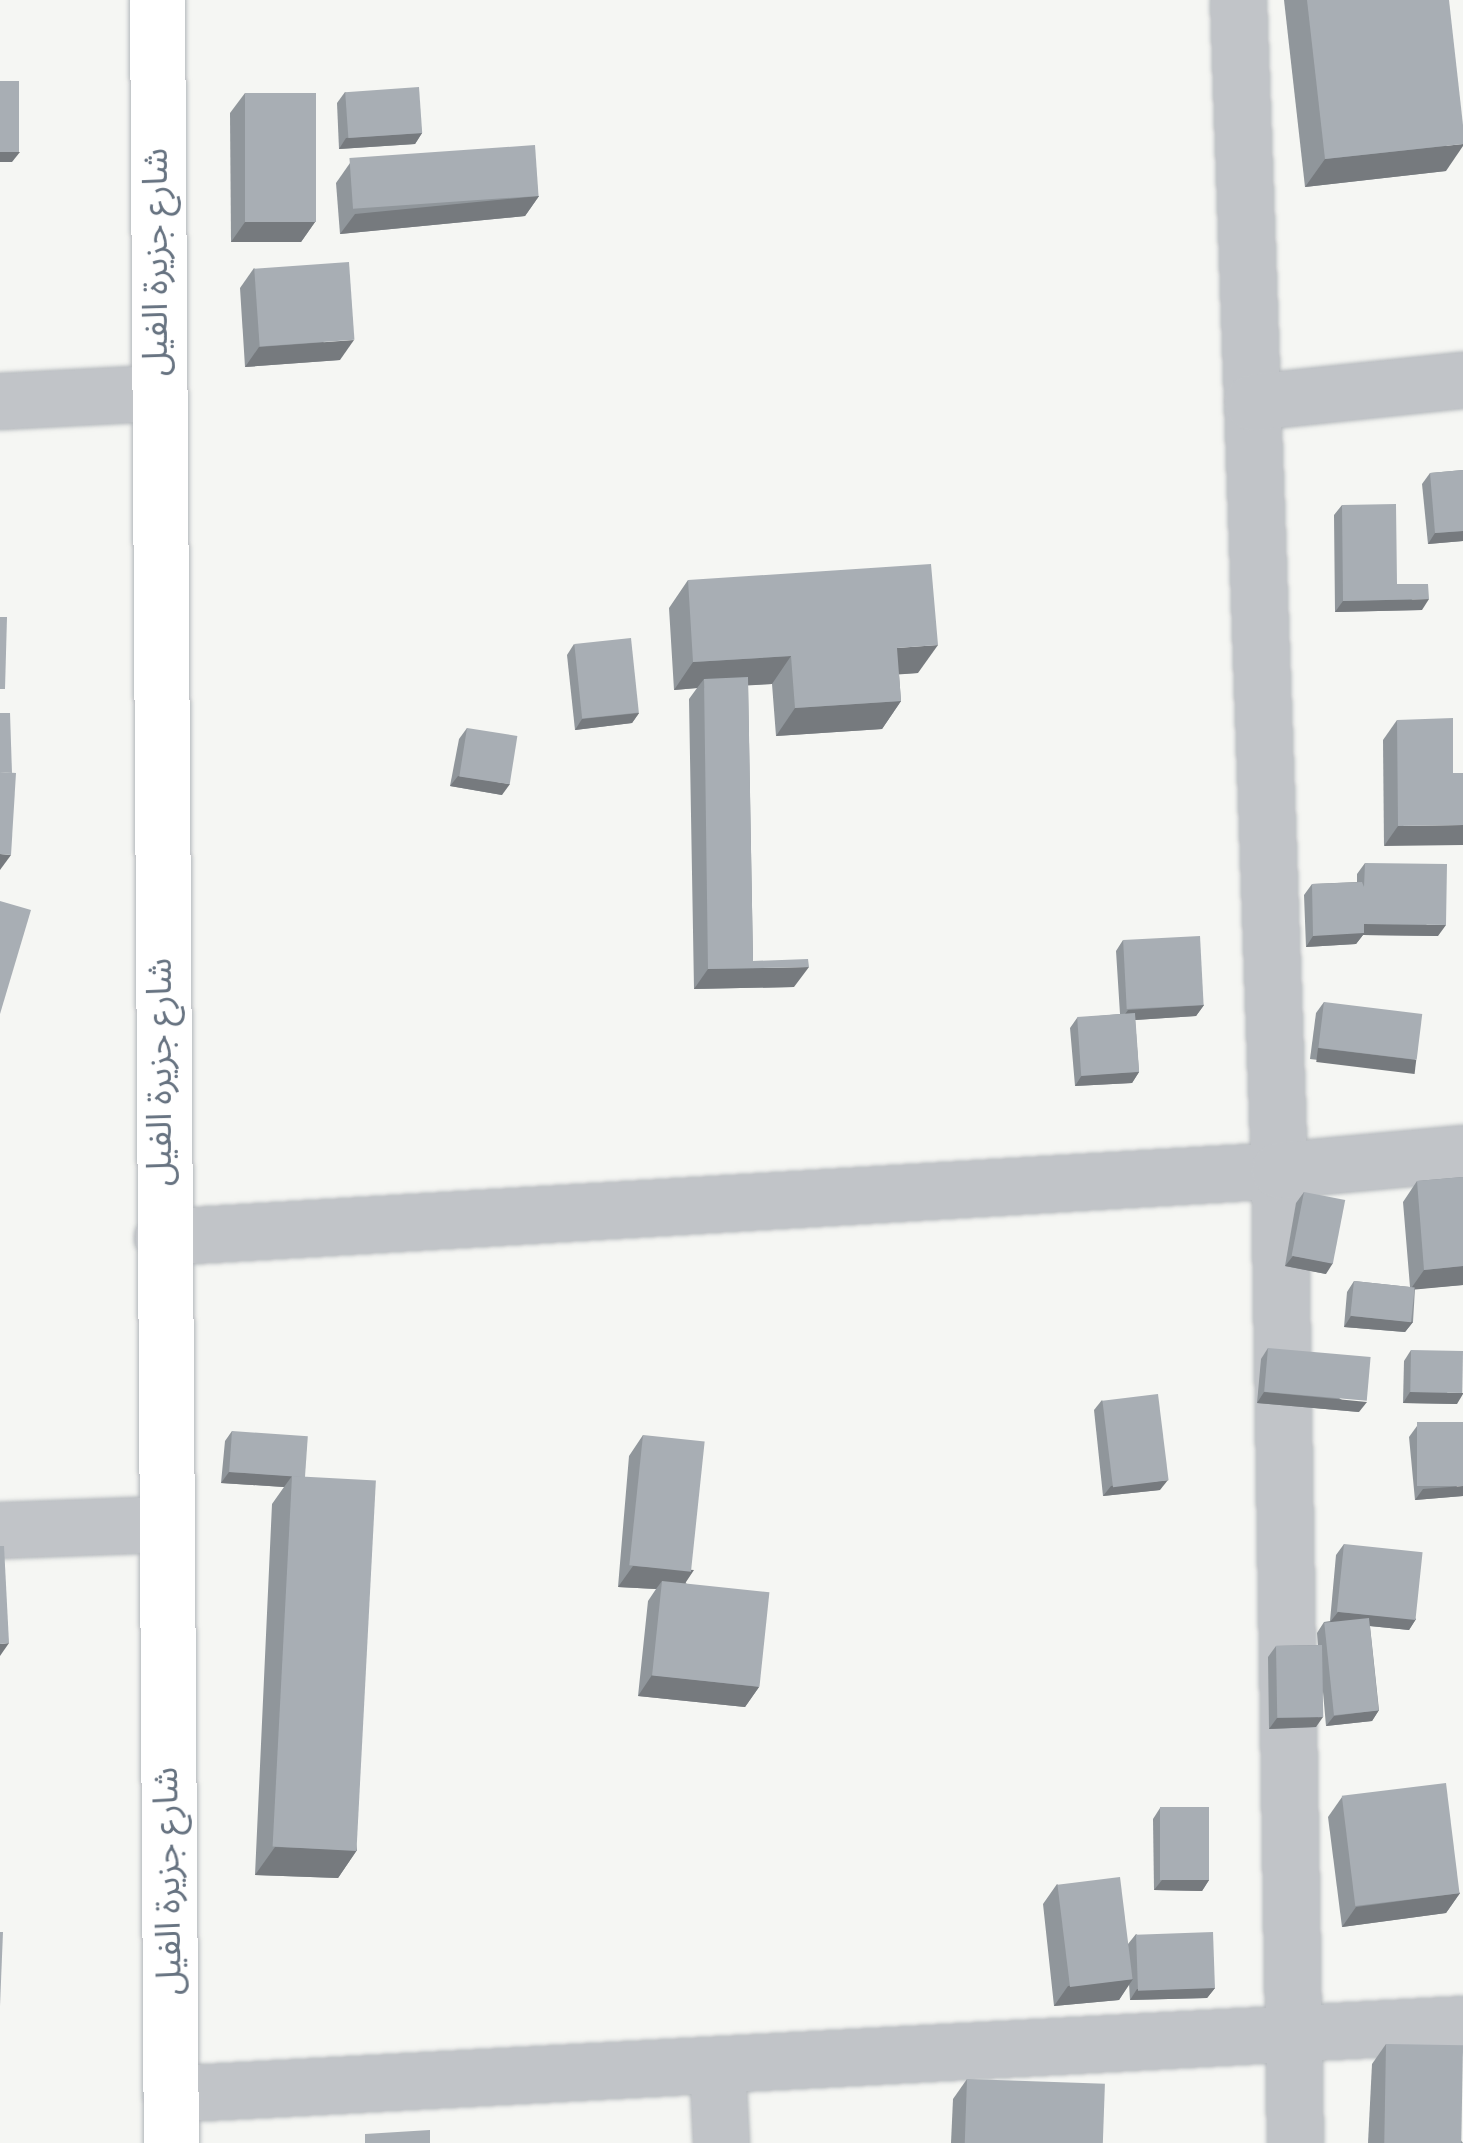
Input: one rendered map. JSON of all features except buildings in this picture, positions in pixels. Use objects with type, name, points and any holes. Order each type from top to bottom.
[{"type":"street","name":"شارع جزيرة الفيل","points":[[157,0],[156,393],[171,2119]]},
{"type":"street","points":[[1238,0],[1279,1170],[1290,2034],[1295,2143]]},
{"type":"street","points":[[1252,402],[1463,380]]},
{"type":"street","points":[[0,402],[156,393]]},
{"type":"street","points":[[162,1237],[1279,1170],[1463,1153]]},
{"type":"street","points":[[0,1530],[164,1524]]},
{"type":"street","points":[[171,2119],[718,2065],[1463,2024]]},
{"type":"street","points":[[718,2065],[721,2143]]}]
